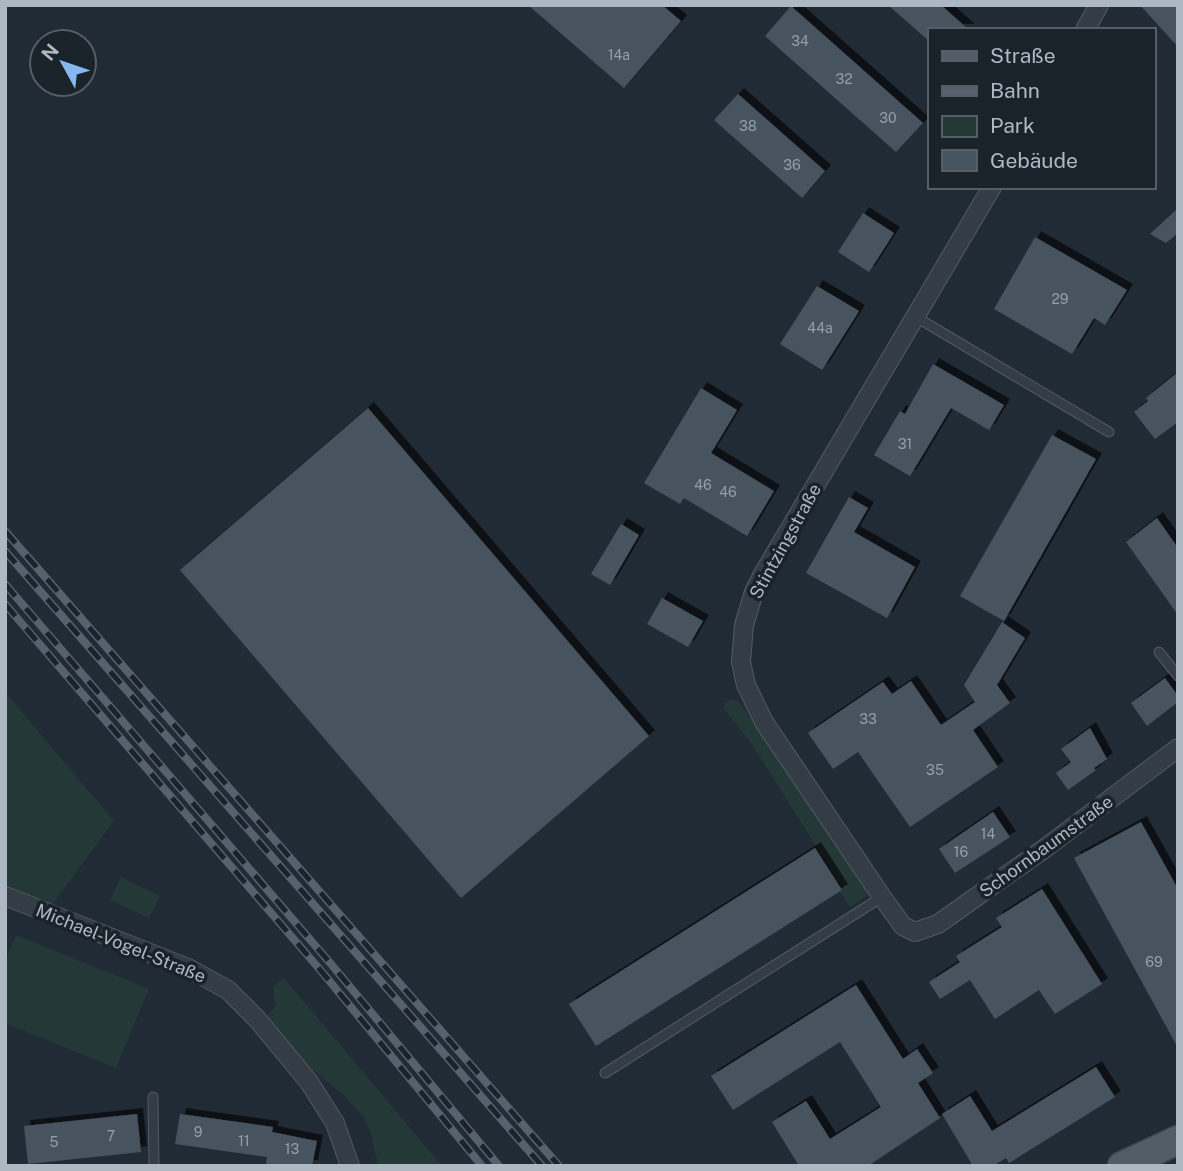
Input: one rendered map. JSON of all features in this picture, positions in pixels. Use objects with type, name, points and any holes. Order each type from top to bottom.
[{"type":"main road","points":[[1122,1166],[1165,1152]]},
{"type":"street","points":[[1086,28],[1099,5]]},
{"type":"street","name":"Stintzingstraße","points":[[910,930],[903,926],[882,897],[756,709],[746,685],[741,662],[744,625],[754,592],[763,574],[991,189]]},
{"type":"street","name":"Schornbaumstraße","points":[[910,930],[923,931],[938,924],[1048,846],[1178,748]]},
{"type":"street","name":"Michael-Vogel-Straße","points":[[5,897],[188,968],[228,990],[309,1082],[335,1123],[350,1166]]},
{"type":"lane","points":[[916,317],[1109,432]]},
{"type":"lane","points":[[1159,652],[1178,676]]},
{"type":"lane","points":[[605,1073],[882,897]]},
{"type":"lane","points":[[153,1097],[154,1166]]},
{"type":"green space","points":[[5,692],[114,821],[52,905],[5,889]]},
{"type":"green space","points":[[732,699],[739,702],[869,892],[850,907],[840,892],[843,889],[751,743],[724,709],[725,703]]},
{"type":"green space","points":[[121,877],[160,896],[149,918],[110,900]]},
{"type":"green space","points":[[16,935],[149,989],[116,1068],[5,1023],[5,961]]},
{"type":"green space","points":[[284,978],[442,1166],[378,1166],[371,1133],[364,1118],[345,1096],[308,1067],[267,1016],[276,1004],[273,987]]},
{"type":"building","points":[[528,5],[662,5],[681,21],[624,88]]},
{"type":"building","points":[[888,5],[941,5],[967,28],[928,28],[928,40]]},
{"type":"building","points":[[1140,5],[1178,5],[1178,47]]},
{"type":"building","points":[[791,6],[923,123],[896,152],[765,36]]},
{"type":"building","points":[[738,94],[825,171],[802,198],[714,120]]},
{"type":"building","points":[[1178,208],[1178,233],[1166,243],[1150,234]]},
{"type":"building","points":[[863,213],[894,233],[869,272],[838,252]]},
{"type":"building","points":[[1035,237],[1127,290],[1105,325],[1094,318],[1072,354],[994,309]]},
{"type":"building","points":[[817,286],[859,311],[822,370],[780,344]]},
{"type":"building","points":[[933,364],[1004,405],[989,430],[951,408],[910,476],[874,455],[900,411],[905,414]]},
{"type":"building","points":[[1178,372],[1178,422],[1155,439],[1134,412],[1148,401],[1146,398]]},
{"type":"building","points":[[701,388],[737,410],[711,453],[774,491],[747,536],[684,498],[680,504],[644,483]]},
{"type":"building","points":[[368,408],[649,736],[461,898],[180,570]]},
{"type":"building","points":[[1052,435],[1096,459],[1004,621],[960,596]]},
{"type":"building","points":[[849,497],[868,508],[854,532],[915,567],[887,618],[806,573]]},
{"type":"building","points":[[1157,518],[1178,548],[1178,615],[1126,542]]},
{"type":"building","points":[[621,524],[639,535],[610,585],[591,574]]},
{"type":"building","points":[[662,598],[703,621],[688,647],[647,624]]},
{"type":"building","points":[[1002,622],[1025,638],[997,685],[1010,703],[973,730],[998,767],[910,827],[858,752],[833,769],[808,733],[883,682],[892,694],[911,681],[941,725],[975,702],[964,685]]},
{"type":"building","points":[[1165,678],[1178,696],[1178,702],[1147,726],[1131,703]]},
{"type":"building","points":[[1090,728],[1107,759],[1068,790],[1056,773],[1071,762],[1061,749]]},
{"type":"building","points":[[993,812],[1010,837],[955,873],[939,849]]},
{"type":"building","points":[[1141,822],[1178,889],[1178,1048],[1074,858]]},
{"type":"building","points":[[815,848],[842,890],[596,1046],[569,1004]]},
{"type":"building","points":[[1042,889],[1102,984],[1055,1014],[1039,990],[995,1019],[970,980],[940,999],[929,982],[960,962],[956,956],[1002,927],[996,918]]},
{"type":"building","points":[[856,985],[903,1059],[917,1049],[933,1073],[918,1083],[940,1118],[868,1166],[799,1166],[772,1122],[806,1101],[830,1139],[881,1107],[840,1042],[733,1110],[711,1076]]},
{"type":"building","points":[[1096,1067],[1115,1097],[1009,1163],[1006,1158],[993,1166],[973,1166],[942,1114],[970,1096],[992,1131]]},
{"type":"building","points":[[137,1114],[141,1152],[28,1164],[24,1126]]},
{"type":"building","points":[[180,1114],[273,1127],[272,1132],[317,1141],[312,1166],[275,1166],[266,1164],[267,1157],[175,1144]]},
{"type":"railway","points":[[5,531],[559,1166]]},
{"type":"railway","points":[[5,551],[542,1166]]},
{"type":"railway","points":[[5,584],[331,964],[499,1166]]},
{"type":"railway","points":[[5,604],[322,972],[482,1166]]}]
